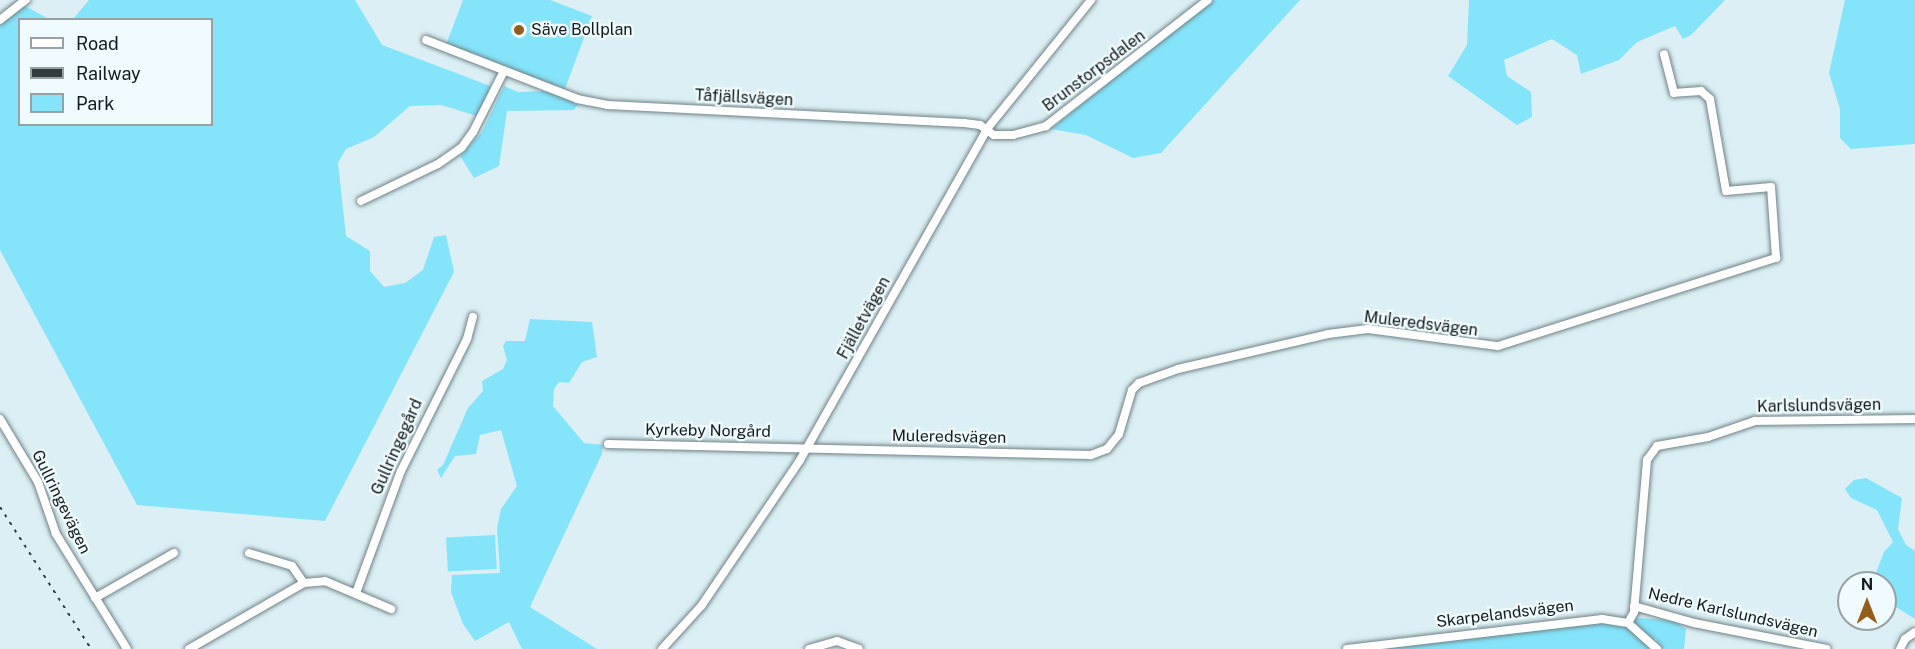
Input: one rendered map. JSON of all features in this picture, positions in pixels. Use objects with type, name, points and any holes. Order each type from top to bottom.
[{"type":"street","points":[[0,20],[26,0]]},
{"type":"street","name":"Fjälletvägen","points":[[662,649],[710,594],[807,449],[987,129],[1091,0]]},
{"type":"street","name":"Brunstorpsdalen","points":[[987,129],[994,135],[1013,135],[1046,126],[1208,0]]},
{"type":"street","name":"Tåfjällsvägen","points":[[426,40],[578,99],[607,105],[964,123],[987,129]]},
{"type":"street","name":"Muleredsvägen","points":[[807,449],[1091,454],[1107,448],[1119,434],[1132,390],[1139,383],[1178,369],[1328,334],[1368,329],[1498,346],[1776,258],[1771,187],[1726,191],[1710,99],[1701,91],[1674,93],[1664,54]]},
{"type":"street","points":[[361,201],[438,164],[462,147],[474,132],[504,71]]},
{"type":"street","name":"Gullringegård","points":[[356,593],[401,471],[467,339],[473,317]]},
{"type":"street","name":"Gullringevägen","points":[[0,419],[38,483],[56,534],[127,649]]},
{"type":"street","name":"Karlslundsvägen","points":[[1628,622],[1634,606],[1647,460],[1657,446],[1708,437],[1755,421],[1915,419]]},
{"type":"street","name":"Kyrkeby Norgård","points":[[608,444],[807,449]]},
{"type":"street","points":[[249,553],[292,566],[304,583]]},
{"type":"street","points":[[95,598],[174,554]]},
{"type":"street","points":[[189,649],[304,583],[326,581],[391,609]]},
{"type":"street","name":"Nedre Karlslundsvägen","points":[[1634,606],[1694,623],[1826,649]]},
{"type":"street","name":"Skarpelandsvägen","points":[[1347,649],[1579,620],[1628,622]]},
{"type":"street","points":[[1628,622],[1657,649]]},
{"type":"street","points":[[1900,649],[1906,637],[1915,632]]},
{"type":"street","points":[[809,649],[837,641],[859,649]]},
{"type":"green space","points":[[89,0],[355,0],[382,45],[493,87],[477,116],[441,105],[410,106],[374,137],[346,149],[338,163],[346,236],[370,251],[370,271],[384,287],[405,283],[423,270],[434,237],[446,235],[454,272],[325,521],[137,505],[0,250],[0,24],[25,6],[47,18],[18,18],[18,126],[213,126],[213,18],[74,18]]},
{"type":"green space","name":"Säve Bollplan","points":[[463,0],[550,0],[592,16],[565,89],[446,45]]},
{"type":"green space","points":[[1211,0],[1300,0],[1161,153],[1133,158],[1086,135],[1051,129]]},
{"type":"green space","points":[[1469,0],[1725,0],[1691,35],[1683,39],[1675,26],[1637,42],[1619,60],[1581,74],[1577,55],[1552,39],[1504,60],[1507,76],[1531,92],[1532,117],[1517,125],[1448,76],[1467,45]]},
{"type":"green space","points":[[1845,0],[1915,0],[1915,144],[1851,149],[1840,138],[1840,109],[1829,73]]},
{"type":"green space","points":[[504,86],[518,92],[546,91],[579,103],[574,110],[507,111],[499,166],[474,178],[460,156],[482,132]]},
{"type":"green space","points":[[530,319],[592,322],[597,357],[582,362],[569,383],[559,382],[554,389],[553,406],[584,443],[603,445],[602,454],[530,607],[597,649],[522,649],[509,622],[475,641],[463,624],[451,592],[452,575],[500,573],[497,528],[501,509],[517,486],[501,430],[480,435],[476,454],[455,456],[441,478],[437,470],[443,465],[468,408],[483,391],[482,381],[503,369],[507,360],[503,346],[506,341],[525,341]]},
{"type":"green space","points":[[1866,478],[1902,498],[1898,529],[1906,545],[1915,551],[1915,619],[1897,608],[1897,571],[1877,571],[1884,552],[1893,542],[1877,510],[1851,498],[1845,489],[1854,480]]},
{"type":"green space","points":[[495,535],[497,569],[448,572],[446,538]]},
{"type":"green space","points":[[1642,618],[1674,621],[1686,629],[1684,649],[1663,649],[1655,638],[1648,649],[1381,649]]},
{"type":"railway","points":[[0,507],[91,649]]},
{"type":"place","name":"Säve Bollplan","points":[[519,30]]}]
